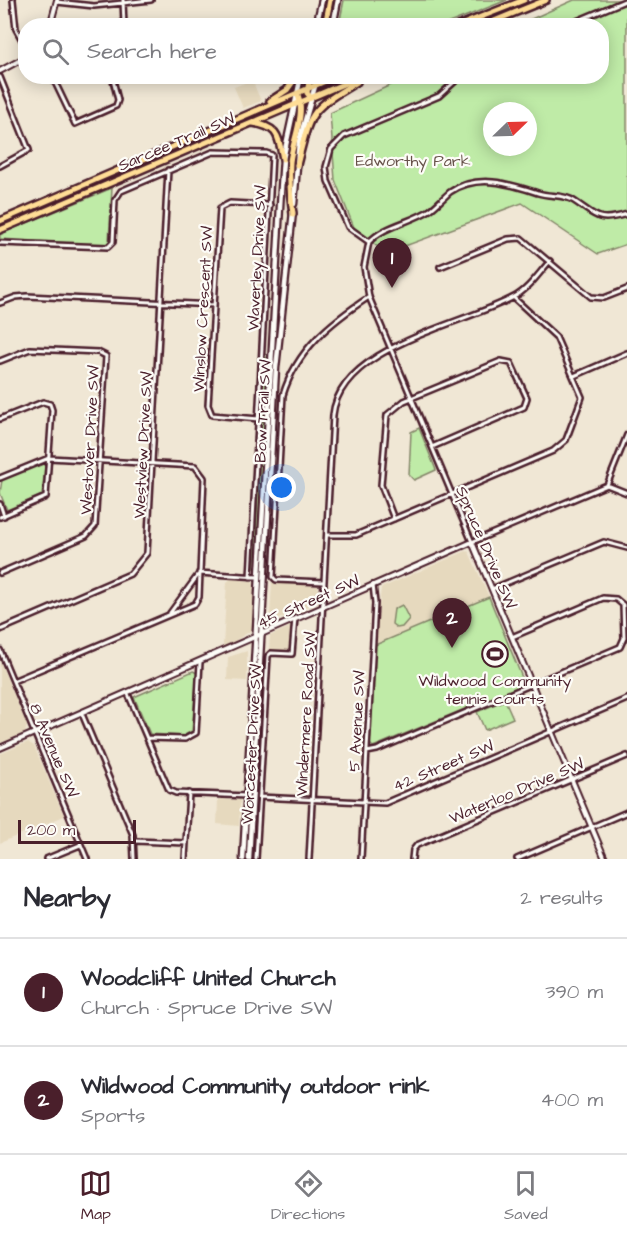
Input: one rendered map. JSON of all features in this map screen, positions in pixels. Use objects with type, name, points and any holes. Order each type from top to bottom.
[{"type":"highway","points":[[327,18],[330,0]]},
{"type":"highway","points":[[478,18],[524,0]]},
{"type":"highway","points":[[502,18],[546,0]]},
{"type":"highway","points":[[260,109],[284,93],[292,84]]},
{"type":"highway","points":[[308,84],[307,89],[311,98]]},
{"type":"highway","name":"Sarcee Trail SW","points":[[0,221],[319,84]]},
{"type":"highway","name":"Sarcee Trail SW","points":[[0,230],[344,84]]},
{"type":"highway","points":[[297,165],[307,126],[314,111],[328,98],[350,84]]},
{"type":"highway","points":[[293,214],[289,192],[290,162],[300,102],[297,93]]},
{"type":"highway","points":[[251,123],[269,126],[275,131],[283,159]]},
{"type":"main road","points":[[318,18],[320,0]]},
{"type":"main road","points":[[335,18],[338,0]]},
{"type":"main road","name":"Bow Trail SW","points":[[243,859],[283,159],[298,84]]},
{"type":"main road","name":"Bow Trail SW","points":[[249,859],[276,368],[299,141],[315,86]]},
{"type":"main road","points":[[274,305],[278,309],[282,308]]},
{"type":"street","points":[[14,0],[18,33]]},
{"type":"street","points":[[52,18],[57,1],[94,6],[151,0]]},
{"type":"street","points":[[584,18],[627,0]]},
{"type":"street","points":[[123,2],[124,18]]},
{"type":"street","points":[[0,71],[18,61]]},
{"type":"street","points":[[0,77],[29,150],[0,166]]},
{"type":"street","points":[[56,84],[75,124],[116,106],[118,100],[114,84]]},
{"type":"street","points":[[452,84],[439,96],[344,136],[331,148],[326,167],[328,181],[348,227],[369,242],[378,233],[429,211],[455,189],[475,182],[501,182],[549,196],[564,197],[573,200],[596,218],[604,219],[627,214]]},
{"type":"street","name":"Waverley Drive SW","points":[[168,170],[213,152],[272,155],[250,577]]},
{"type":"street","points":[[0,243],[108,247],[112,242],[117,194],[168,170]]},
{"type":"street","name":"Westview Drive SW","points":[[0,630],[135,570],[148,546],[168,170]]},
{"type":"street","name":"Winslow Crescent SW","points":[[259,419],[216,416],[209,410],[214,305],[220,208],[230,203],[270,205]]},
{"type":"street","points":[[440,267],[514,237],[526,240],[591,297],[604,298],[627,289]]},
{"type":"street","name":"Spruce Drive SW","points":[[369,242],[364,267],[369,297],[605,859]]},
{"type":"street","name":"Windermere Road SW","points":[[309,859],[336,402],[342,388],[374,357],[514,297],[550,261]]},
{"type":"street","points":[[0,303],[27,296],[214,305]]},
{"type":"street","points":[[324,582],[276,580],[272,569],[283,394],[291,372],[309,345],[334,321],[369,297]]},
{"type":"street","points":[[327,534],[352,536],[553,451],[564,443],[582,401],[556,337],[514,297]]},
{"type":"street","name":"Westover Drive SW","points":[[0,361],[30,349],[102,353],[106,363],[97,521],[90,534],[0,573]]},
{"type":"street","points":[[573,376],[627,353]]},
{"type":"street","points":[[394,519],[381,485],[384,426],[391,411],[404,400],[505,360],[513,365],[527,398],[527,402],[521,409],[432,447]]},
{"type":"street","points":[[0,419],[36,404],[50,404],[52,410],[46,497],[2,516],[0,504]]},
{"type":"street","points":[[627,435],[608,484],[627,493]]},
{"type":"street","points":[[0,478],[49,458],[195,466],[203,473],[197,602],[13,681]]},
{"type":"street","name":"45 Street SW","points":[[0,748],[608,484]]},
{"type":"street","points":[[492,589],[604,542],[627,548]]},
{"type":"street","points":[[199,573],[258,577]]},
{"type":"street","points":[[169,615],[199,573]]},
{"type":"street","name":"5 Avenue SW","points":[[361,859],[375,603],[373,585]]},
{"type":"street","points":[[367,752],[620,647],[624,638],[623,605],[616,599],[603,598],[512,637]]},
{"type":"street","name":"Worcester Drive SW","points":[[256,859],[268,656],[271,653],[292,654],[295,618]]},
{"type":"street","name":"8 Avenue SW","points":[[0,650],[87,859]]},
{"type":"street","points":[[147,738],[185,739],[196,733],[200,662]]},
{"type":"street","points":[[128,694],[168,788],[174,792],[189,794],[247,796]]},
{"type":"street","name":"42 Street SW","points":[[259,797],[364,803],[388,802],[627,699]]},
{"type":"street","points":[[82,714],[135,841],[134,859]]},
{"type":"street","name":"Waterloo Drive SW","points":[[412,859],[414,847],[627,756]]},
{"type":"street","points":[[185,859],[189,794]]},
{"type":"street","points":[[517,859],[627,812]]},
{"type":"street","points":[[135,841],[186,843]]},
{"type":"street","points":[[46,859],[81,844]]},
{"type":"shaded area","points":[[242,84],[254,84],[261,101],[243,108],[234,87]]},
{"type":"shaded area","points":[[466,551],[469,552],[489,597],[375,645],[381,588]]},
{"type":"shaded area","points":[[230,579],[251,581],[255,585],[252,630],[225,647],[223,645],[227,582]]},
{"type":"shaded area","points":[[272,583],[318,586],[319,601],[274,621],[270,617]]},
{"type":"shaded area","points":[[292,626],[292,649],[289,652],[269,651],[270,636]]},
{"type":"shaded area","points":[[247,651],[247,681],[227,680],[228,657]]},
{"type":"shaded area","points":[[0,662],[27,726],[25,733],[0,743]]},
{"type":"shaded area","points":[[28,742],[34,746],[64,816],[0,843],[0,754]]},
{"type":"shaded area","points":[[218,799],[240,800],[239,826],[217,824]]},
{"type":"green space","points":[[344,0],[507,0],[462,18],[340,18]]},
{"type":"green space","name":"Edworthy Park","points":[[574,0],[627,0],[627,244],[598,254],[522,203],[386,253],[355,230],[335,180],[330,113],[393,84],[609,84],[609,18],[534,18]]},
{"type":"green space","points":[[112,188],[109,241],[106,245],[0,239],[0,234]]},
{"type":"green space","points":[[265,354],[268,364],[260,517],[254,569]]},
{"type":"green space","points":[[419,428],[436,470],[414,480],[409,475],[411,432]]},
{"type":"green space","points":[[42,463],[45,466],[42,495],[7,510],[0,493],[2,480]]},
{"type":"green space","points":[[489,597],[523,680],[520,686],[373,747],[370,744],[375,645]]},
{"type":"green space","points":[[402,605],[409,619],[402,627],[397,628],[392,624],[394,609]]},
{"type":"green space","points":[[193,671],[197,673],[192,731],[183,736],[150,734],[134,697]]},
{"type":"green space","points":[[505,700],[513,718],[485,730],[477,712]]},
{"type":"place","name":"Woodcliff United Church","points":[[392,288]]},
{"type":"place","name":"Wildwood Community outdoor rink","points":[[452,648]]},
{"type":"place","name":"Wildwood Community tennis courts","points":[[495,654]]}]
